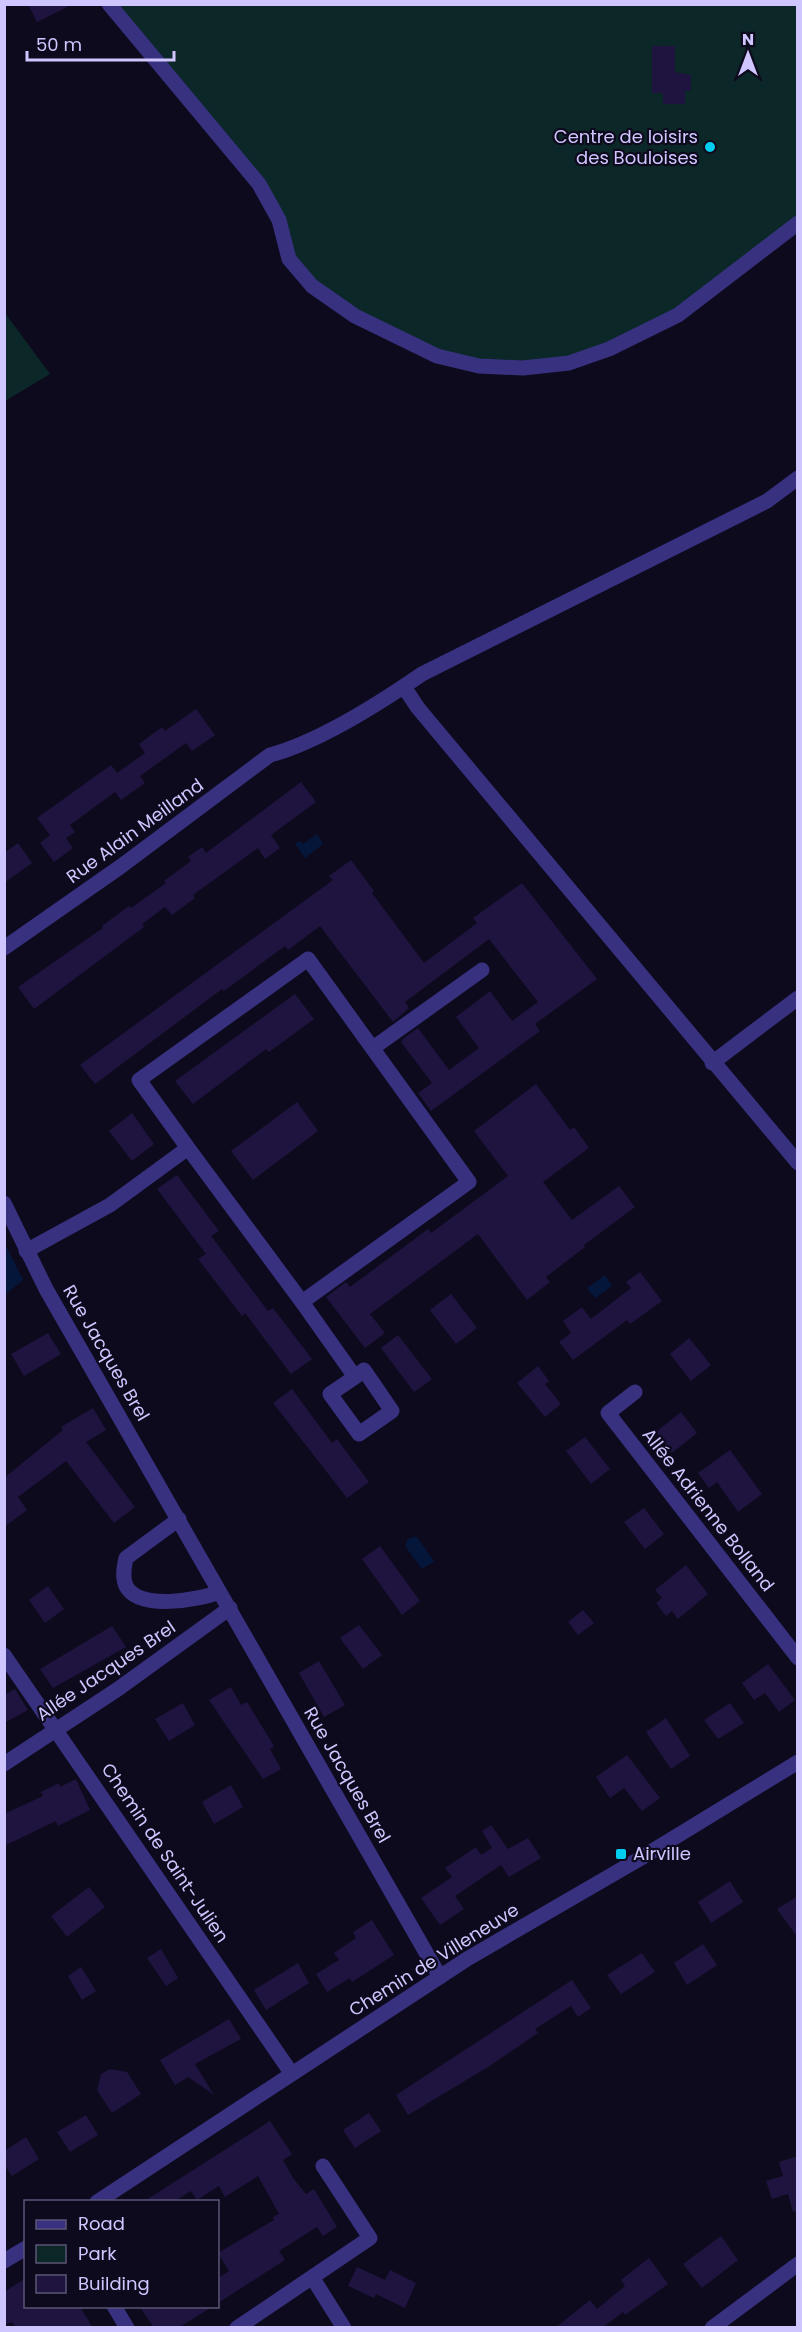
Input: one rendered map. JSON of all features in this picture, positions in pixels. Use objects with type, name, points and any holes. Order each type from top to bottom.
[{"type":"street","points":[[109,4],[259,184],[279,220],[289,259],[312,286],[355,316],[400,340],[437,356],[479,366],[523,368],[569,363],[609,350],[678,315],[798,223]]},
{"type":"street","name":"Rue Alain Meilland","points":[[4,948],[120,867],[270,755],[290,750],[404,687],[422,674],[767,501],[794,481]]},
{"type":"street","points":[[404,687],[418,708],[712,1063],[798,1163]]},
{"type":"street","points":[[302,1302],[469,1182],[308,959],[139,1080],[355,1377]]},
{"type":"street","points":[[373,1048],[482,969]]},
{"type":"street","points":[[712,1063],[798,998]]},
{"type":"street","points":[[26,1251],[110,1205],[188,1148]]},
{"type":"street","name":"Rue Jacques Brel","points":[[4,1203],[26,1251],[440,1977]]},
{"type":"street","name":"Allée Adrienne Bolland","points":[[635,1392],[608,1413],[798,1658]]},
{"type":"street","points":[[179,1519],[126,1558],[123,1573],[126,1586],[135,1594],[165,1601],[201,1600],[219,1593]]},
{"type":"street","name":"Allée Jacques Brel","points":[[4,1764],[118,1689],[230,1608]]},
{"type":"street","name":"Chemin de Saint-Julien","points":[[4,1654],[153,1875],[246,2004],[292,2074]]},
{"type":"street","name":"Chemin de Villeneuve","points":[[100,2200],[440,1977],[642,1858],[798,1762]]},
{"type":"street","points":[[237,2328],[370,2238],[323,2166]]},
{"type":"street","points":[[4,2261],[24,2249]]},
{"type":"street","points":[[712,2328],[791,2277],[798,2264]]},
{"type":"street","points":[[312,2277],[344,2328]]},
{"type":"street","points":[[115,2308],[127,2328]]},
{"type":"green space","points":[[109,5],[797,5],[797,223],[703,296],[569,363],[479,366],[355,316],[289,259],[279,220]]},
{"type":"green space","points":[[5,313],[50,374],[5,401]]},
{"type":"water","points":[[317,834],[323,844],[305,858],[295,844],[300,841],[303,844]]},
{"type":"water","points":[[5,1244],[23,1280],[5,1295],[4,1294]]},
{"type":"water","points":[[605,1275],[612,1286],[595,1298],[587,1288]]},
{"type":"water","points":[[417,1537],[434,1561],[422,1569],[405,1546],[408,1539]]},
{"type":"building","points":[[28,4],[73,4],[37,22]]},
{"type":"building","points":[[652,46],[675,46],[675,72],[691,75],[691,91],[685,91],[685,104],[663,104],[663,93],[652,93]]},
{"type":"building","points":[[196,709],[215,735],[192,751],[186,743],[140,776],[145,783],[121,800],[115,792],[70,825],[75,832],[66,838],[73,848],[54,862],[40,843],[50,835],[37,818],[111,765],[117,773],[145,753],[139,744],[162,727],[165,731]]},
{"type":"building","points":[[301,782],[316,802],[271,835],[280,848],[265,859],[258,848],[193,895],[195,898],[172,915],[165,907],[142,924],[144,927],[34,1009],[18,987],[103,928],[102,926],[129,906],[131,908],[166,883],[164,881],[191,861],[188,857],[202,847],[206,853]]},
{"type":"building","points":[[18,843],[32,863],[4,883],[4,853]]},
{"type":"building","points":[[351,860],[374,891],[372,893],[424,963],[477,923],[473,918],[522,883],[597,979],[535,1024],[540,1031],[431,1111],[418,1093],[432,1083],[401,1042],[404,1038],[418,1028],[449,1070],[479,1048],[456,1017],[490,991],[512,1021],[538,1002],[489,939],[405,1002],[409,1008],[393,1022],[320,926],[288,950],[285,946],[224,991],[222,989],[95,1084],[80,1065],[333,880],[329,876]]},
{"type":"building","points":[[295,994],[314,1019],[269,1052],[266,1049],[193,1104],[175,1081]]},
{"type":"building","points":[[536,1084],[570,1130],[574,1127],[589,1148],[543,1182],[572,1220],[619,1186],[635,1207],[546,1277],[550,1282],[527,1300],[478,1234],[370,1314],[385,1333],[365,1348],[326,1297],[346,1282],[350,1287],[428,1229],[431,1233],[508,1176],[474,1131]]},
{"type":"building","points":[[297,1102],[318,1131],[253,1180],[231,1151]]},
{"type":"building","points":[[132,1113],[154,1144],[132,1161],[109,1131]]},
{"type":"building","points":[[177,1175],[219,1231],[211,1236],[268,1311],[273,1308],[312,1359],[291,1374],[245,1313],[242,1316],[198,1259],[206,1254],[157,1189]]},
{"type":"building","points":[[640,1272],[662,1301],[630,1324],[627,1320],[573,1360],[559,1342],[571,1333],[563,1321],[582,1307],[591,1319],[631,1288],[626,1282]]},
{"type":"building","points":[[451,1294],[477,1328],[456,1344],[430,1310]]},
{"type":"building","points":[[48,1333],[61,1354],[24,1376],[11,1354]]},
{"type":"building","points":[[398,1335],[432,1379],[414,1392],[381,1348]]},
{"type":"building","points":[[689,1338],[711,1365],[691,1381],[670,1354]]},
{"type":"building","points":[[538,1366],[549,1381],[545,1384],[561,1404],[545,1417],[517,1383]]},
{"type":"building","points":[[292,1389],[332,1443],[337,1439],[369,1482],[347,1498],[273,1403]]},
{"type":"building","points":[[93,1408],[106,1430],[86,1442],[135,1507],[114,1523],[66,1461],[18,1497],[27,1510],[4,1527],[4,1478],[63,1430],[61,1427]]},
{"type":"building","points":[[681,1412],[697,1433],[672,1453],[656,1432]]},
{"type":"building","points":[[585,1437],[610,1469],[591,1484],[566,1451]]},
{"type":"building","points":[[730,1450],[762,1494],[738,1512],[717,1482],[709,1488],[698,1473]]},
{"type":"building","points":[[644,1508],[664,1534],[645,1549],[624,1522]]},
{"type":"building","points":[[380,1546],[420,1601],[402,1615],[362,1559]]},
{"type":"building","points":[[686,1565],[708,1594],[678,1619],[672,1611],[666,1616],[656,1603],[662,1598],[655,1590]]},
{"type":"building","points":[[48,1586],[64,1609],[45,1623],[29,1600]]},
{"type":"building","points":[[583,1610],[594,1623],[578,1635],[568,1622]]},
{"type":"building","points":[[359,1625],[382,1655],[363,1669],[340,1638]]},
{"type":"building","points":[[112,1626],[126,1647],[53,1688],[40,1669]]},
{"type":"building","points":[[319,1661],[345,1705],[324,1717],[299,1673]]},
{"type":"building","points":[[768,1664],[795,1700],[779,1712],[765,1693],[754,1700],[742,1683]]},
{"type":"building","points":[[231,1687],[241,1705],[247,1702],[274,1746],[270,1749],[281,1769],[263,1779],[209,1700]]},
{"type":"building","points":[[15,1689],[28,1710],[4,1723],[4,1695]]},
{"type":"building","points":[[183,1703],[195,1725],[169,1741],[155,1719]]},
{"type":"building","points":[[730,1703],[744,1723],[718,1739],[704,1720]]},
{"type":"building","points":[[666,1718],[690,1756],[671,1769],[646,1732]]},
{"type":"building","points":[[627,1755],[660,1798],[642,1811],[624,1788],[610,1798],[596,1777]]},
{"type":"building","points":[[76,1779],[90,1810],[58,1826],[56,1821],[4,1846],[4,1814],[43,1796],[41,1792],[59,1783],[60,1787]]},
{"type":"building","points":[[231,1785],[243,1807],[214,1824],[202,1802]]},
{"type":"building","points":[[491,1825],[508,1849],[528,1838],[541,1858],[509,1877],[501,1865],[455,1896],[464,1909],[440,1925],[421,1898],[452,1877],[445,1868],[476,1847],[481,1855],[492,1848],[482,1831]]},
{"type":"building","points":[[730,1881],[743,1902],[711,1923],[698,1902]]},
{"type":"building","points":[[89,1887],[105,1907],[67,1937],[51,1916]]},
{"type":"building","points":[[798,1896],[798,1938],[777,1909]]},
{"type":"building","points":[[372,1920],[394,1955],[352,1982],[350,1978],[327,1992],[316,1974],[339,1960],[334,1953],[356,1938],[353,1932]]},
{"type":"building","points":[[703,1944],[717,1965],[687,1985],[674,1963]]},
{"type":"building","points":[[161,1949],[178,1978],[166,1986],[147,1958]]},
{"type":"building","points":[[642,1953],[655,1972],[621,1994],[607,1975]]},
{"type":"building","points":[[298,1963],[309,1983],[266,2010],[254,1990]]},
{"type":"building","points":[[81,1967],[96,1991],[82,2000],[68,1976]]},
{"type":"building","points":[[572,1980],[591,2008],[578,2017],[571,2006],[535,2029],[538,2033],[488,2067],[408,2115],[396,2095]]},
{"type":"building","points":[[229,2019],[241,2039],[195,2064],[214,2095],[188,2077],[175,2085],[160,2060]]},
{"type":"building","points":[[110,2069],[127,2072],[141,2094],[112,2113],[97,2090],[101,2074]]},
{"type":"building","points":[[369,2113],[381,2131],[355,2148],[343,2130]]},
{"type":"building","points":[[86,2115],[98,2135],[70,2152],[57,2132]]},
{"type":"building","points":[[270,2121],[292,2154],[283,2160],[293,2178],[306,2194],[314,2189],[337,2227],[323,2236],[317,2227],[279,2251],[285,2260],[219,2302],[219,2277],[229,2271],[219,2252],[274,2220],[273,2217],[279,2214],[258,2176],[225,2197],[219,2186],[197,2200],[191,2191],[176,2200],[146,2200]]},
{"type":"building","points":[[26,2137],[39,2159],[12,2176],[4,2164],[4,2151]]},
{"type":"building","points":[[798,2156],[798,2211],[793,2212],[788,2194],[772,2199],[766,2181],[783,2176],[779,2162]]},
{"type":"building","points":[[721,2236],[738,2260],[702,2288],[683,2264]]},
{"type":"building","points":[[649,2258],[668,2284],[625,2315],[623,2312],[602,2328],[555,2328],[590,2300],[597,2309],[625,2286],[621,2280]]},
{"type":"building","points":[[357,2267],[385,2280],[390,2270],[416,2283],[405,2308],[376,2294],[374,2298],[348,2286]]},
{"type":"building","points":[[24,2279],[24,2308],[81,2308],[93,2328],[16,2328],[12,2322],[4,2325],[4,2292]]},
{"type":"building","points":[[141,2308],[210,2308],[178,2328],[154,2328]]},
{"type":"place","name":"Centre de loisirs des Bouloises","points":[[710,147]]},
{"type":"place","name":"Airville","points":[[621,1854]]}]
